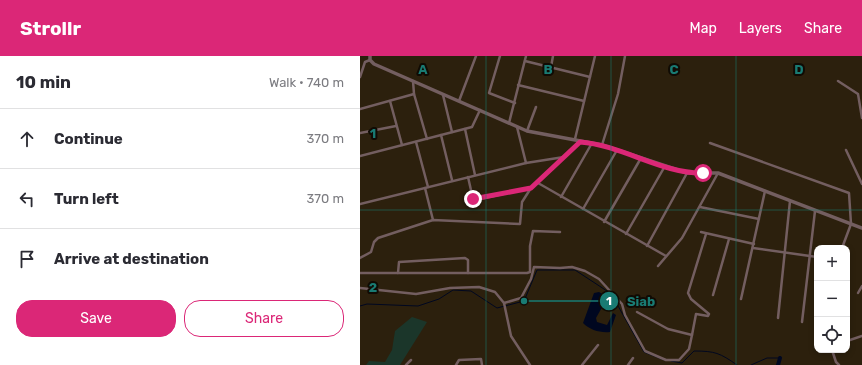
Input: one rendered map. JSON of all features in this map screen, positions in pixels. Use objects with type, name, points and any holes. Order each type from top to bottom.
[{"type":"street","points":[[459,101],[476,56]]},
{"type":"street","points":[[500,56],[489,93],[515,103]]},
{"type":"street","points":[[509,123],[526,56]]},
{"type":"street","points":[[551,68],[554,56]]},
{"type":"street","points":[[575,139],[595,56]]},
{"type":"street","points":[[602,145],[618,94],[625,56]]},
{"type":"street","points":[[360,77],[365,62],[370,58],[374,64],[527,130],[575,139],[580,142],[593,142],[687,173],[718,173],[814,211],[862,228]]},
{"type":"street","points":[[525,62],[590,77]]},
{"type":"street","points":[[413,81],[414,94],[427,139]]},
{"type":"street","points":[[838,81],[857,92],[862,118]]},
{"type":"street","points":[[518,85],[584,101]]},
{"type":"street","points":[[360,109],[414,94]]},
{"type":"street","points":[[443,94],[452,132]]},
{"type":"street","points":[[390,101],[402,145]]},
{"type":"street","points":[[527,130],[536,107]]},
{"type":"street","points":[[360,156],[474,126],[480,110]]},
{"type":"street","points":[[360,133],[396,126]]},
{"type":"street","points":[[517,126],[526,163]]},
{"type":"street","points":[[465,129],[475,175]]},
{"type":"street","points":[[441,135],[452,180]]},
{"type":"street","points":[[416,142],[433,220]]},
{"type":"street","points":[[360,258],[371,252],[374,242],[378,238],[433,220],[520,224],[522,202],[531,188],[580,142]]},
{"type":"street","points":[[561,197],[593,142]]},
{"type":"street","points":[[710,143],[849,193],[851,224],[843,245]]},
{"type":"street","points":[[583,209],[617,150]]},
{"type":"street","points":[[846,150],[862,184]]},
{"type":"street","points":[[360,204],[452,180],[526,163],[564,157]]},
{"type":"street","points":[[604,222],[642,158]]},
{"type":"street","points":[[626,234],[665,166]]},
{"type":"street","points":[[647,246],[687,173]]},
{"type":"street","points":[[658,266],[682,238],[718,173]]},
{"type":"street","points":[[468,177],[473,199],[476,200],[531,188]]},
{"type":"street","points":[[538,183],[666,256]]},
{"type":"street","points":[[740,299],[754,244],[765,191]]},
{"type":"street","points":[[778,318],[790,201]]},
{"type":"street","points":[[700,207],[759,219]]},
{"type":"street","points":[[802,322],[814,211]]},
{"type":"street","points":[[504,304],[521,298],[530,279],[530,246],[533,231],[560,232]]},
{"type":"street","points":[[701,232],[754,244]]},
{"type":"street","points":[[360,274],[527,273],[530,272],[531,268],[535,267],[572,267],[585,271],[599,279],[622,304],[625,315],[644,351],[666,360],[679,360],[689,349],[696,314],[708,316],[708,314],[691,299],[688,292],[706,234]]},
{"type":"street","points":[[713,295],[729,239]]},
{"type":"street","points":[[753,248],[814,256]]},
{"type":"street","points":[[398,273],[398,262],[465,258],[468,260],[468,273]]},
{"type":"street","points":[[858,293],[862,286]]},
{"type":"street","points":[[360,288],[416,294],[450,288],[479,287],[495,292],[504,304],[511,336],[530,365]]},
{"type":"street","points":[[637,312],[668,329],[692,334]]},
{"type":"street","points":[[850,340],[862,336]]},
{"type":"street","points":[[582,365],[598,345]]},
{"type":"street","points":[[833,353],[836,362],[839,365]]},
{"type":"street","points":[[456,365],[460,360],[476,358],[480,359],[482,365]]},
{"type":"street","points":[[628,365],[633,358]]},
{"type":"street","points":[[406,365],[412,360]]},
{"type":"green space","points":[[412,317],[427,322],[400,365],[366,365],[369,361],[385,362],[392,350],[395,331]]},
{"type":"water","points":[[599,292],[606,296],[605,302],[596,318],[597,322],[607,325],[613,313],[616,315],[610,332],[603,332],[589,328],[583,323],[594,293]]},
{"type":"waterway","points":[[360,306],[367,304],[418,306],[439,299],[453,290],[471,291],[497,308],[524,301],[537,270],[575,270],[610,293]]},
{"type":"waterway","points":[[613,297],[644,352],[664,360]]},
{"type":"waterway","points":[[671,361],[682,363],[694,351],[701,351],[712,352],[737,365]]},
{"type":"waterway","points":[[751,365],[767,358],[780,358]]},
{"type":"waterway","points":[[778,365],[780,358]]},
{"type":"place","name":"Siab","points":[[524,301]]},
{"type":"route","points":[[473,199],[476,200],[531,188],[580,142],[593,142],[687,173],[703,173]]}]
